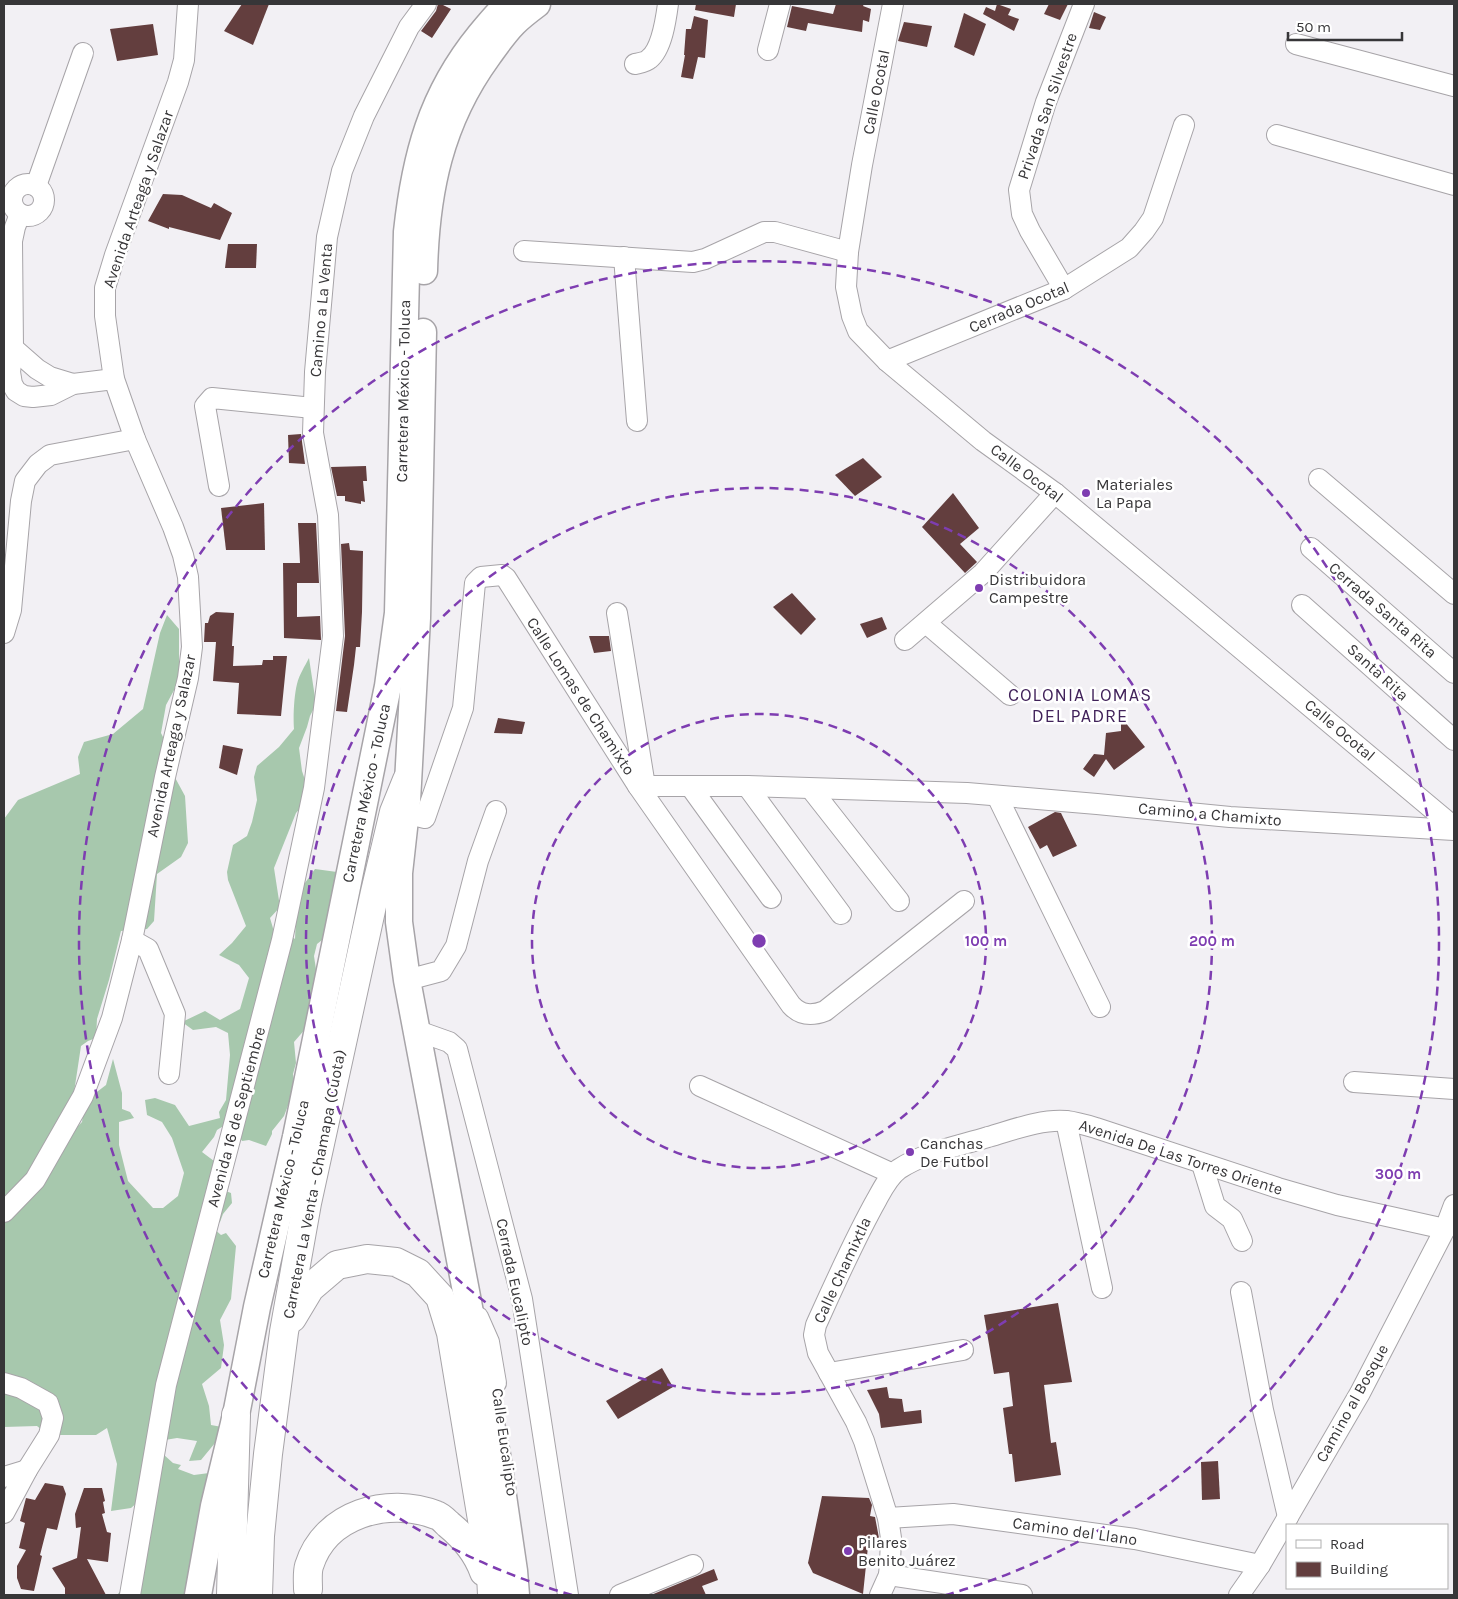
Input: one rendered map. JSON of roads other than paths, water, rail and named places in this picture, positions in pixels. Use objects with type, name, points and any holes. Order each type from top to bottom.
[{"type":"highway","name":"Carretera La Venta - Chamapa (Cuota)","points":[[258,1595],[260,1536],[268,1454],[284,1332],[307,1203],[375,892],[394,812],[407,780]]},
{"type":"highway","points":[[284,1332],[310,1288],[337,1265],[367,1259],[396,1262],[418,1273],[440,1298],[451,1333],[491,1574],[492,1595]]},
{"type":"highway","points":[[231,1595],[236,1414]]},
{"type":"highway","points":[[308,1589],[308,1568],[318,1546],[340,1523],[371,1509],[406,1507],[438,1515],[463,1535],[480,1562],[492,1595]]},
{"type":"main road","name":"Carretera México - Toluca","points":[[198,1595],[214,1506],[236,1414],[257,1307],[296,1137],[388,686],[398,613],[407,232],[411,191],[422,144],[432,114],[446,84],[466,52],[508,4]]},
{"type":"main road","name":"Carretera México - Toluca","points":[[516,1595],[498,1455],[407,980],[399,922],[399,873],[405,813],[419,564],[424,240],[427,217],[438,157],[447,130],[461,99],[478,70],[507,30],[537,4]]},
{"type":"street","name":"Avenida Arteaga y Salazar","points":[[4,1212],[35,1180],[83,1096],[112,1018],[132,940],[165,777],[188,678],[192,647],[188,577],[183,555],[135,439],[114,378],[105,316],[105,288],[115,255],[178,82],[184,60],[188,4]]},
{"type":"street","name":"Camino a La Venta","points":[[333,636],[328,515],[314,440],[313,408],[327,237],[342,171],[364,116],[409,27],[426,4]]},
{"type":"street","points":[[635,64],[650,59],[659,43],[664,33],[668,4]]},
{"type":"street","points":[[768,50],[780,4]]},
{"type":"street","name":"Calle Ocotal","points":[[893,4],[862,165],[848,252],[846,287],[852,316],[858,331],[888,361],[984,441],[1055,493],[1326,718],[1454,828]]},
{"type":"street","name":"Privada San Silvestre","points":[[1064,289],[1022,214],[1019,190],[1046,102],[1084,4]]},
{"type":"street","points":[[1296,44],[1454,86]]},
{"type":"street","points":[[83,53],[36,186],[42,192],[44,200],[42,208],[36,214],[28,216],[20,214],[12,241],[13,348],[10,372],[12,384],[16,391],[24,396],[33,397],[51,395],[73,384],[114,378]]},
{"type":"street","name":"Cerrada Ocotal","points":[[888,361],[1064,289],[1128,248],[1153,218],[1184,125]]},
{"type":"street","points":[[1277,135],[1454,185]]},
{"type":"street","points":[[524,251],[693,262],[705,259],[764,232],[775,232],[848,252]]},
{"type":"street","points":[[624,257],[637,421]]},
{"type":"street","points":[[13,348],[37,369],[50,377],[73,384]]},
{"type":"street","points":[[219,486],[205,406],[212,398],[313,408]]},
{"type":"street","points":[[4,633],[11,610],[21,501],[25,481],[38,464],[50,455],[135,439]]},
{"type":"street","points":[[1320,479],[1454,594]]},
{"type":"street","points":[[905,640],[983,573],[1055,493]]},
{"type":"street","name":"Cerrada Santa Rita","points":[[1311,548],[1454,673]]},
{"type":"street","name":"Calle Lomas de Chamixto","points":[[405,813],[425,818],[463,708],[475,583],[481,578],[502,574],[642,786],[747,786],[967,793]]},
{"type":"street","name":"Santa Rita","points":[[1302,604],[1454,740]]},
{"type":"street","points":[[617,613],[642,786],[791,1006],[797,1012],[815,1015],[825,1011],[964,901]]},
{"type":"street","points":[[926,623],[1010,695]]},
{"type":"street","name":"Avenida 16 de Septiembre","points":[[130,1595],[166,1385],[282,940],[314,788],[333,636]]},
{"type":"street","points":[[690,786],[771,898]]},
{"type":"street","points":[[747,786],[841,914]]},
{"type":"street","points":[[811,789],[899,901]]},
{"type":"street","name":"Camino a Chamixto","points":[[967,793],[1230,817],[1454,828]]},
{"type":"street","points":[[997,796],[1100,1007]]},
{"type":"street","points":[[407,980],[440,971],[456,946],[478,861],[496,811]]},
{"type":"street","points":[[132,940],[148,949],[175,1014],[169,1074]]},
{"type":"street","name":"Cerrada Eucalipto","points":[[418,1031],[449,1042],[457,1049],[522,1299],[569,1594]]},
{"type":"street","points":[[1354,1082],[1454,1089]]},
{"type":"street","points":[[700,1086],[893,1174]]},
{"type":"street","points":[[1066,1121],[1102,1288]]},
{"type":"street","name":"Avenida De Las Torres Oriente","points":[[893,1174],[911,1163],[942,1151],[1034,1124],[1066,1121],[1096,1128],[1202,1164],[1337,1205],[1444,1229]]},
{"type":"street","points":[[1202,1164],[1215,1206],[1232,1219],[1242,1241]]},
{"type":"street","name":"Calle Chamixtla","points":[[880,1595],[888,1575],[892,1550],[888,1518],[861,1435],[818,1353],[814,1335],[816,1325],[863,1222],[883,1186],[893,1174]]},
{"type":"street","name":"Camino al Bosque","points":[[1239,1595],[1260,1565],[1360,1393],[1444,1229],[1454,1205]]},
{"type":"street","points":[[1241,1292],[1263,1410],[1288,1517]]},
{"type":"street","name":"Calle Eucalipto","points":[[468,1294],[489,1342],[526,1595]]},
{"type":"street","points":[[829,1373],[963,1350]]},
{"type":"street","points":[[4,1383],[21,1388],[48,1403],[53,1418],[49,1435],[27,1470],[4,1513]]},
{"type":"street","points":[[4,1477],[27,1470]]},
{"type":"street","name":"Camino del Llano","points":[[888,1518],[953,1514],[1135,1539],[1260,1565]]},
{"type":"street","points":[[620,1595],[693,1565]]},
{"type":"street","points":[[888,1575],[1022,1595]]},
{"type":"place","name":"Materiales La Papa","points":[[1086,493]]},
{"type":"place","name":"Distribuidora Campestre","points":[[979,588]]},
{"type":"place","name":"Canchas De Futbol","points":[[910,1152]]},
{"type":"place","name":"Pilares Benito Juárez","points":[[848,1551]]},
{"type":"district","name":"COLONIA LOMAS DEL PADRE","points":[[1080,705]]}]
